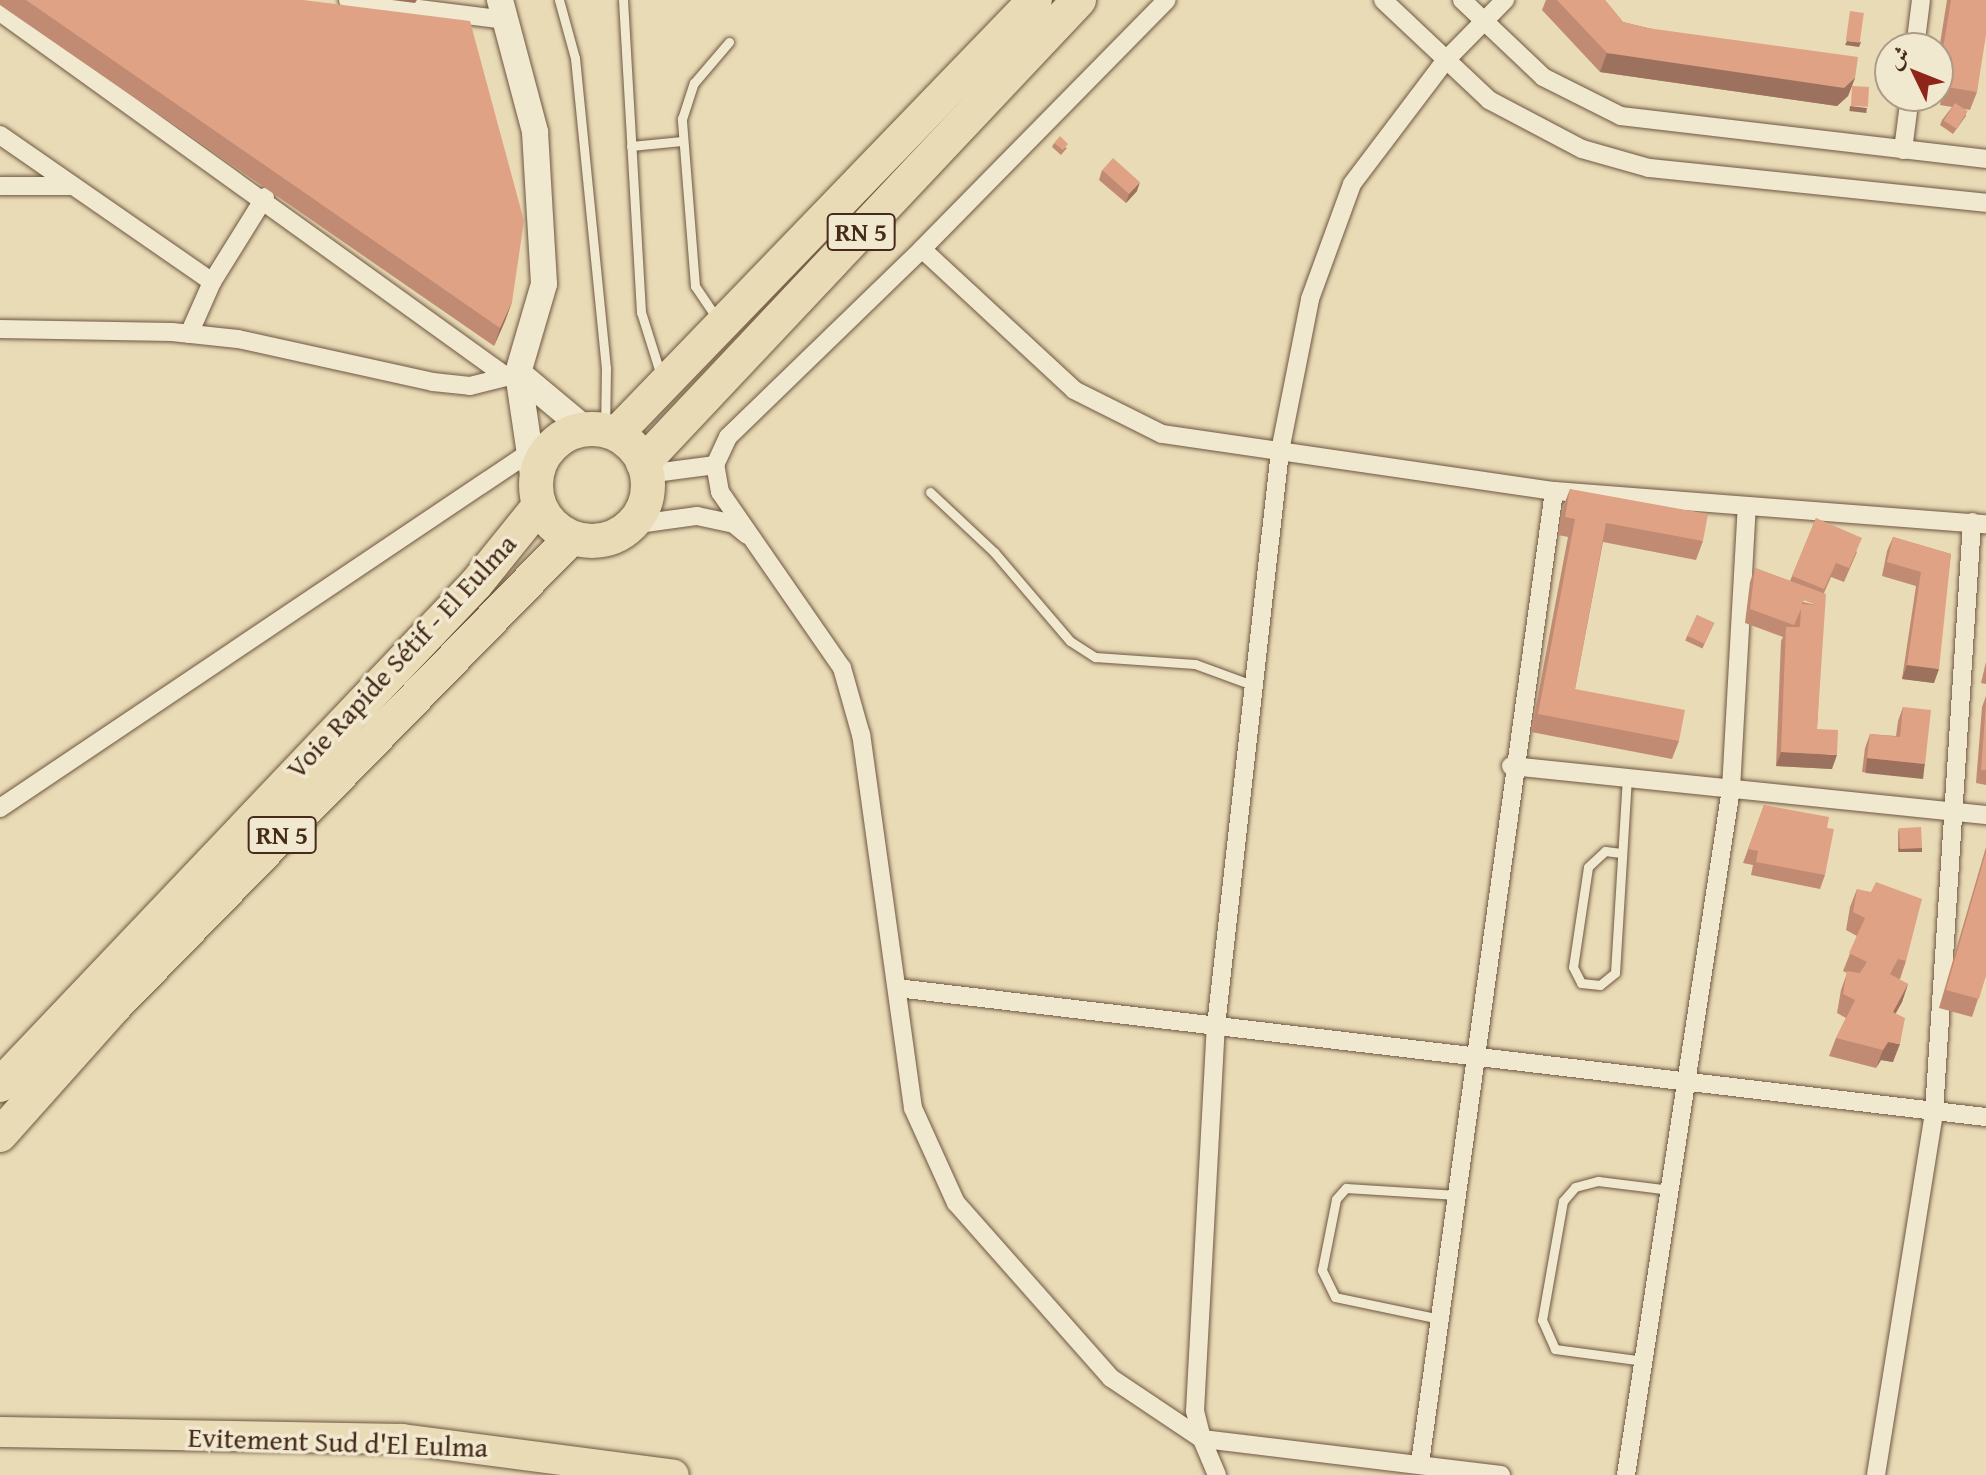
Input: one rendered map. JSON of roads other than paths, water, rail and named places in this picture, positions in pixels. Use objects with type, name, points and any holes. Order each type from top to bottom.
[{"type":"highway","name":"RN 5","points":[[537,497],[549,448],[602,431],[666,386],[1035,0]]},
{"type":"highway","name":"RN 5","points":[[645,469],[1079,0]]},
{"type":"highway","points":[[537,497],[570,539],[599,541],[631,525],[642,510],[645,469],[602,431]]},
{"type":"highway","name":"Voie Rapide Sétif - El Eulma","points":[[0,1085],[476,584],[537,497]]},
{"type":"highway","name":"Voie Rapide Sétif - El Eulma","points":[[0,1135],[116,1005],[570,539]]},
{"type":"main road","name":"Evitement Sud d'El Eulma","points":[[0,1432],[402,1439],[674,1475]]},
{"type":"street","points":[[348,0],[503,10],[535,132],[544,284],[512,375],[537,497]]},
{"type":"street","points":[[1167,0],[922,249],[728,437],[715,465],[720,492],[772,558],[846,681],[861,735],[913,1108],[956,1203],[1111,1378],[1202,1439],[1501,1475]]},
{"type":"street","points":[[1383,0],[1445,61],[1519,119],[1615,160],[1986,203]]},
{"type":"street","points":[[1462,0],[1543,77],[1621,116],[1986,159]]},
{"type":"street","points":[[1217,1475],[1202,1439],[1196,1349],[1216,1026],[1280,451],[1310,299],[1352,184],[1445,61],[1505,0]]},
{"type":"street","points":[[1917,32],[1921,0]]},
{"type":"street","points":[[0,12],[512,375],[602,431]]},
{"type":"street","points":[[1903,150],[1908,112]]},
{"type":"street","points":[[0,135],[212,282]]},
{"type":"street","points":[[0,186],[73,186]]},
{"type":"street","points":[[189,334],[212,282],[265,197]]},
{"type":"street","points":[[922,249],[1074,390],[1162,434],[1554,491],[1979,523],[1949,811],[1934,1112],[1876,1475]]},
{"type":"street","points":[[0,329],[189,334],[433,382],[470,386],[512,375]]},
{"type":"street","points":[[0,808],[527,454]]},
{"type":"street","points":[[645,469],[715,465]]},
{"type":"street","points":[[1420,1463],[1443,1320],[1511,766],[1554,491]]},
{"type":"street","points":[[1626,1475],[1731,789],[1747,506]]},
{"type":"street","points":[[631,525],[697,516],[734,524],[772,558]]},
{"type":"street","points":[[1511,766],[1986,815]]},
{"type":"street","points":[[897,988],[1687,1078],[1986,1117]]},
{"type":"lane","points":[[559,0],[575,58],[606,368],[602,431]]},
{"type":"lane","points":[[623,0],[641,312],[648,354],[666,386]]},
{"type":"lane","points":[[723,326],[695,286],[682,141],[685,103],[729,42]]},
{"type":"lane","points":[[631,146],[682,141]]},
{"type":"lane","points":[[930,492],[994,552],[1070,641],[1095,657],[1195,664],[1252,685]]},
{"type":"lane","points":[[1621,853],[1605,851],[1588,867],[1573,967],[1581,983],[1600,985],[1615,973],[1627,778]]},
{"type":"lane","points":[[1644,1361],[1555,1349],[1542,1320],[1563,1201],[1575,1187],[1598,1181],[1670,1190]]},
{"type":"lane","points":[[1443,1320],[1335,1297],[1322,1270],[1336,1199],[1346,1188],[1457,1196]]}]
